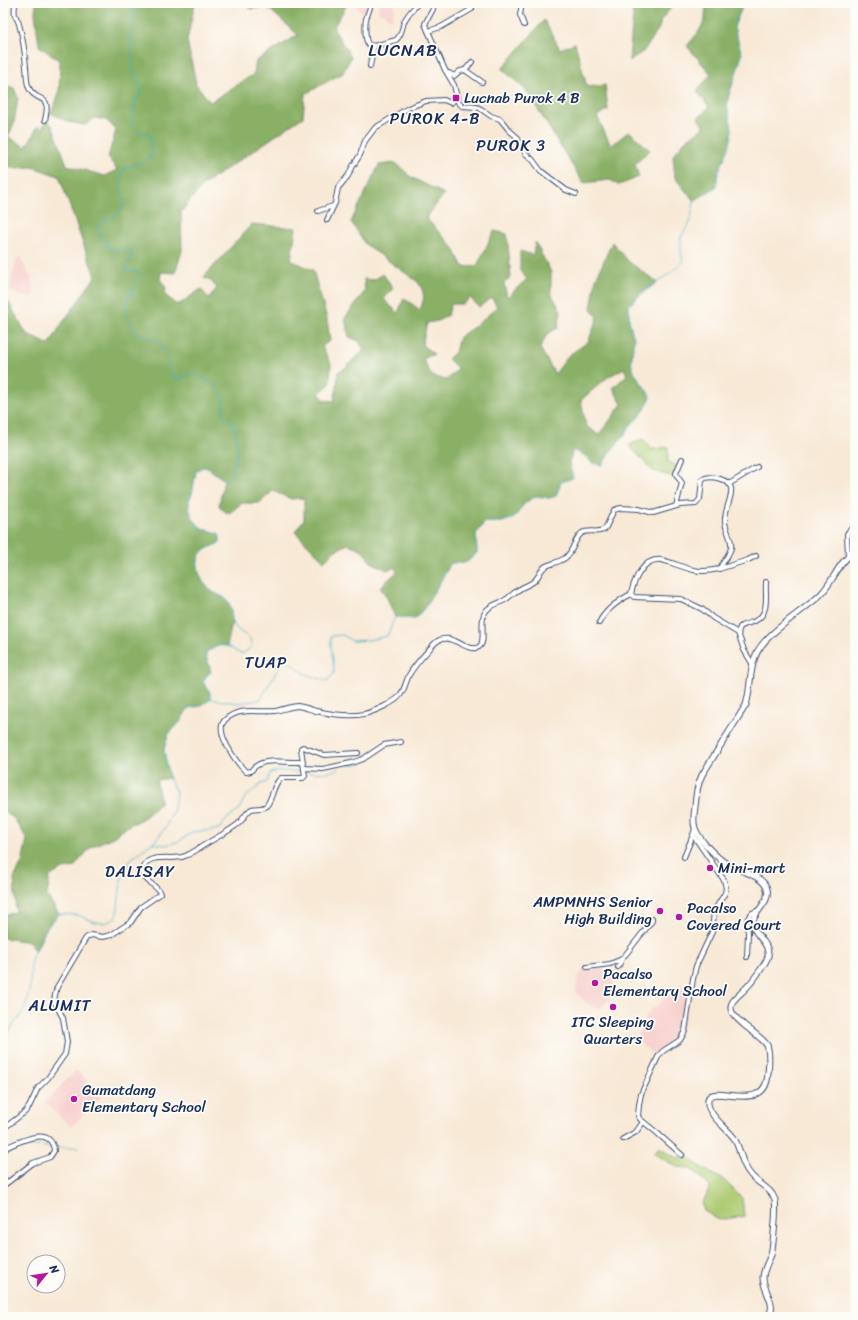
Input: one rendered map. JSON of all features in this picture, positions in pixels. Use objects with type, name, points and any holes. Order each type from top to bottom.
[{"type":"main road","points":[[767,1317],[771,1313],[772,1308],[764,1284],[763,1275],[771,1253],[775,1200],[766,1188],[751,1176],[745,1167],[733,1137],[711,1111],[708,1105],[708,1100],[714,1094],[747,1097],[754,1096],[764,1088],[768,1079],[769,1051],[767,1045],[736,1018],[730,1007],[734,999],[747,988],[768,957],[767,947],[753,926],[754,918],[766,901],[766,886],[760,879],[718,858],[705,844],[695,829],[695,810],[699,782],[746,705],[752,665],[758,650],[764,642],[787,621],[819,596],[840,565],[855,551]]},
{"type":"street","points":[[16,3],[15,15],[20,29],[27,82],[32,93],[43,99],[46,103],[47,108],[45,120]]},
{"type":"street","points":[[372,3],[366,20],[365,41],[374,46],[396,40],[409,12],[414,9],[418,3]]},
{"type":"street","points":[[432,3],[433,9],[425,24],[445,70],[454,85],[458,102],[462,106],[477,107],[500,119],[517,137],[524,153],[532,159],[541,171],[566,190],[576,194]]},
{"type":"street","points":[[522,3],[520,15],[524,26]]},
{"type":"street","points":[[428,31],[441,28],[472,9]]},
{"type":"street","points":[[370,66],[374,46]]},
{"type":"street","points":[[445,70],[454,76],[466,70],[472,62]]},
{"type":"street","points":[[466,70],[482,82]]},
{"type":"street","points":[[327,220],[335,203],[338,188],[348,176],[360,155],[365,141],[375,128],[408,108],[426,101],[444,100],[451,102],[456,98]]},
{"type":"street","points":[[318,211],[333,206]]},
{"type":"street","points":[[676,506],[682,483],[676,473],[682,459]]},
{"type":"street","points":[[729,484],[757,467]]},
{"type":"street","points":[[401,742],[384,745],[363,759],[323,769],[303,766],[299,762],[271,761],[260,763],[251,771],[246,772],[225,743],[222,734],[222,726],[224,720],[234,714],[253,710],[274,712],[297,706],[330,713],[360,714],[391,702],[401,695],[410,674],[435,642],[445,638],[474,648],[478,647],[482,640],[482,617],[488,608],[505,600],[520,588],[532,583],[546,566],[560,562],[567,557],[573,550],[578,537],[581,534],[586,532],[599,532],[605,529],[614,510],[621,508],[639,509],[653,513],[676,506],[696,504],[700,499],[701,483],[704,478],[718,478],[727,482],[731,491],[725,514],[725,522],[731,549],[719,569]]},
{"type":"street","points":[[848,556],[848,534],[855,525]]},
{"type":"street","points":[[599,623],[602,617],[616,603],[630,594],[640,570],[649,562],[662,560],[693,570],[703,571],[719,569],[756,556]]},
{"type":"street","points":[[752,665],[744,650],[738,633],[740,627],[756,620],[763,614],[766,606],[766,582]]},
{"type":"street","points":[[630,594],[634,598],[681,599],[702,609],[713,618],[738,633]]},
{"type":"street","points":[[3,1129],[25,1112],[38,1088],[63,1057],[67,1042],[66,1031],[63,1018],[54,1001],[54,995],[57,987],[86,938],[89,936],[103,937],[111,935],[131,922],[141,907],[160,894],[144,876],[144,866],[147,862],[153,859],[179,858],[190,854],[237,824],[253,808],[266,807],[280,778],[303,778],[305,776],[302,747],[324,755],[358,753]]},
{"type":"street","points":[[684,857],[695,829]]},
{"type":"street","points":[[682,1155],[642,1122],[638,1112],[641,1094],[662,1051],[680,1040],[685,1031],[696,966],[712,932],[714,911],[723,898],[726,888],[722,875],[693,835]]},
{"type":"street","points":[[746,957],[748,918],[752,913],[761,908]]},
{"type":"street","points":[[618,967],[622,959],[652,919]]},
{"type":"street","points":[[587,967],[610,964],[622,959]]},
{"type":"street","points":[[623,1139],[636,1132],[642,1122]]},
{"type":"street","points":[[3,1153],[5,1146],[30,1138],[48,1138],[54,1145],[54,1151],[50,1156],[33,1163],[3,1186]]},
{"type":"shaded area","points":[[370,3],[366,16],[352,4]]},
{"type":"shaded area","points":[[379,3],[395,3],[392,19],[378,11]]},
{"type":"shaded area","points":[[17,257],[21,257],[27,272],[31,277],[34,287],[33,297],[24,297],[9,290]]},
{"type":"shaded area","name":"Pacalso Elementary School","points":[[587,968],[603,969],[613,977],[614,993],[598,1010],[585,1002],[576,992],[578,976]]},
{"type":"shaded area","points":[[679,985],[690,991],[684,1024],[679,1036],[672,1044],[654,1055],[637,1040],[644,1019],[673,988]]},
{"type":"shaded area","name":"Gumatdang Elementary School","points":[[76,1070],[102,1096],[71,1127],[45,1102]]},
{"type":"green space","points":[[36,3],[195,3],[187,40],[196,84],[210,102],[254,74],[256,61],[298,35],[267,7],[250,9],[245,3],[348,3],[333,28],[351,57],[343,73],[305,94],[303,117],[203,185],[181,212],[182,251],[175,273],[161,272],[160,279],[166,288],[165,295],[178,305],[201,289],[209,299],[217,288],[209,279],[203,278],[252,224],[296,228],[291,260],[313,270],[327,319],[330,341],[322,346],[331,364],[330,384],[319,393],[324,400],[334,401],[338,372],[344,369],[364,350],[359,341],[349,337],[345,318],[365,291],[364,279],[374,280],[383,274],[393,288],[384,299],[398,313],[404,298],[420,310],[423,302],[424,296],[418,282],[365,244],[351,222],[379,165],[396,163],[411,177],[444,194],[426,218],[453,247],[463,267],[477,266],[494,231],[507,234],[511,277],[504,283],[507,297],[527,279],[520,271],[520,251],[533,255],[535,242],[551,272],[551,293],[561,311],[558,328],[547,334],[540,348],[555,374],[569,355],[588,342],[598,317],[591,309],[596,279],[612,242],[629,262],[657,282],[641,293],[629,305],[629,320],[634,339],[631,363],[634,372],[651,397],[644,411],[630,426],[602,465],[592,463],[584,455],[573,450],[569,463],[573,478],[561,482],[556,496],[549,498],[535,496],[524,504],[514,518],[502,522],[485,522],[476,534],[477,553],[467,562],[451,563],[426,606],[415,619],[395,617],[387,598],[380,587],[397,572],[395,567],[387,570],[371,562],[361,549],[348,544],[334,551],[324,561],[295,532],[304,519],[304,498],[291,499],[273,491],[259,503],[242,503],[228,514],[219,506],[224,480],[208,468],[202,467],[196,471],[192,494],[189,500],[189,508],[192,517],[203,529],[218,533],[220,537],[220,542],[205,549],[198,558],[199,571],[206,586],[227,600],[230,605],[232,617],[227,646],[220,645],[206,652],[211,672],[207,675],[203,682],[209,690],[211,699],[200,706],[188,708],[180,722],[168,735],[164,750],[169,778],[157,780],[160,803],[137,822],[131,824],[113,837],[91,847],[74,867],[63,869],[50,876],[47,896],[59,914],[47,927],[35,952],[30,942],[3,938],[3,916],[16,912],[14,878],[22,863],[27,839],[15,820],[3,809],[3,573],[9,562],[3,551],[3,295],[26,333],[49,345],[61,325],[95,277],[59,176],[32,167],[3,169],[3,84],[14,88],[18,98],[14,123],[8,137],[26,147],[38,126],[42,128],[47,119],[53,127],[67,165],[104,176],[117,170],[108,157],[116,130],[106,120],[94,118],[85,125],[68,122],[51,113],[59,94],[60,61],[39,46],[35,13]],"holes":[[[470,298],[479,307],[492,298],[497,307],[478,324],[459,337],[455,352],[448,359],[458,369],[446,380],[432,376],[423,359],[434,354],[422,345],[427,323],[438,321],[448,315],[451,304],[463,304]],[[624,368],[627,375],[613,388],[622,404],[599,435],[586,426],[581,400],[608,377]]]},
{"type":"green space","points":[[630,3],[675,3],[661,20],[659,28],[644,51],[629,61],[633,15]]},
{"type":"green space","points":[[706,3],[739,3],[742,7],[734,27],[742,55],[727,106],[732,128],[731,140],[718,173],[716,187],[694,201],[675,178],[673,156],[685,141],[704,127],[698,118],[709,107],[697,91],[711,74],[687,46],[698,33],[705,20]]},
{"type":"green space","points":[[544,20],[560,49],[575,43],[587,87],[605,85],[608,110],[597,116],[611,146],[629,131],[650,150],[635,164],[639,177],[619,185],[610,180],[583,183],[526,90],[502,69]]},
{"type":"green space","points":[[643,439],[653,449],[668,447],[668,462],[677,466],[674,477],[653,471],[629,445]]},
{"type":"green space","points":[[659,1147],[677,1158],[687,1154],[693,1162],[724,1180],[742,1198],[744,1216],[719,1220],[704,1211],[702,1205],[710,1187],[691,1168],[677,1167],[654,1153]]},
{"type":"waterway","points":[[135,3],[131,39],[133,62],[132,69],[135,76],[140,81],[141,95],[135,99],[136,106],[132,116],[132,123],[136,130],[151,136],[152,157],[134,166],[124,168],[121,185],[124,202],[122,209],[102,222],[97,228],[100,235],[111,248],[118,251],[127,248],[132,252],[132,258],[125,266],[127,271],[139,272],[140,277],[134,284],[132,294],[129,294],[127,306],[129,322],[136,331],[145,337],[155,339],[160,344],[165,352],[172,377],[179,379],[191,374],[196,374],[215,385],[223,396],[224,407],[222,411],[224,417],[231,420],[234,425],[237,440],[237,455],[233,466],[233,472],[228,479],[224,480],[208,468],[202,467],[196,471],[192,494],[189,500],[189,508],[192,517],[198,525],[203,529],[218,533],[220,537],[220,542],[205,549],[198,558],[200,575],[204,583],[213,592],[227,600],[235,626],[240,632],[249,638],[251,643],[251,647],[243,654],[227,646],[216,646],[206,652],[211,672],[207,675],[203,682],[209,690],[211,698]]},
{"type":"waterway","points":[[3,1050],[9,1032],[25,1008],[30,986],[31,961],[38,942],[50,924],[59,914],[77,915],[95,922],[106,923],[117,916],[121,880],[131,859],[156,840],[166,827],[174,809],[176,792],[169,778],[164,750],[168,735],[180,722],[188,708],[200,706],[211,699],[238,703],[260,700],[283,662],[290,662],[302,672],[327,681],[334,673],[331,636],[343,635],[352,641],[369,640],[387,636],[395,617],[415,619],[426,606],[451,563],[467,562],[477,553],[476,534],[485,522],[502,522],[514,518],[524,504],[535,496],[549,498],[556,496],[561,482],[573,478],[569,463],[573,450],[584,455],[592,463],[602,465],[630,426],[644,411],[651,397],[634,372],[631,363],[634,339],[629,320],[629,305],[683,262],[681,237],[690,223],[694,201],[716,187],[718,173],[731,140],[732,128],[727,106],[742,55],[734,27],[742,7],[739,3]]},
{"type":"waterway","points":[[349,765],[363,763]]},
{"type":"waterway","points":[[307,772],[327,772],[338,768]]},
{"type":"waterway","points":[[152,843],[166,845],[180,841],[192,832],[220,828],[227,819],[239,810],[244,799],[261,784],[267,782],[270,773],[279,771],[302,772]]},
{"type":"waterway","points":[[3,1080],[5,1088],[3,1103]]},
{"type":"waterway","points":[[3,1161],[8,1154],[21,1147],[51,1147]]},
{"type":"waterway","points":[[54,1148],[79,1147]]},
{"type":"place","name":"Lucnab Purok 4 B","points":[[456,98]]},
{"type":"place","name":"Mini-mart","points":[[710,868]]},
{"type":"place","name":"AMPMNHS Senior High Building","points":[[660,911]]},
{"type":"place","name":"Pacalso Covered Court","points":[[679,917]]},
{"type":"place","name":"Pacalso Elementary School","points":[[595,983]]},
{"type":"place","name":"ITC Sleeping Quarters","points":[[613,1007]]},
{"type":"place","name":"Gumatdang Elementary School","points":[[74,1099]]},
{"type":"district","name":"LUCNAB","points":[[403,50]]},
{"type":"district","name":"PUROK 4-B","points":[[435,118]]},
{"type":"district","name":"PUROK 3","points":[[511,145]]},
{"type":"district","name":"TUAP","points":[[266,662]]},
{"type":"district","name":"DALISAY","points":[[140,871]]},
{"type":"district","name":"ALUMIT","points":[[60,1005]]}]
